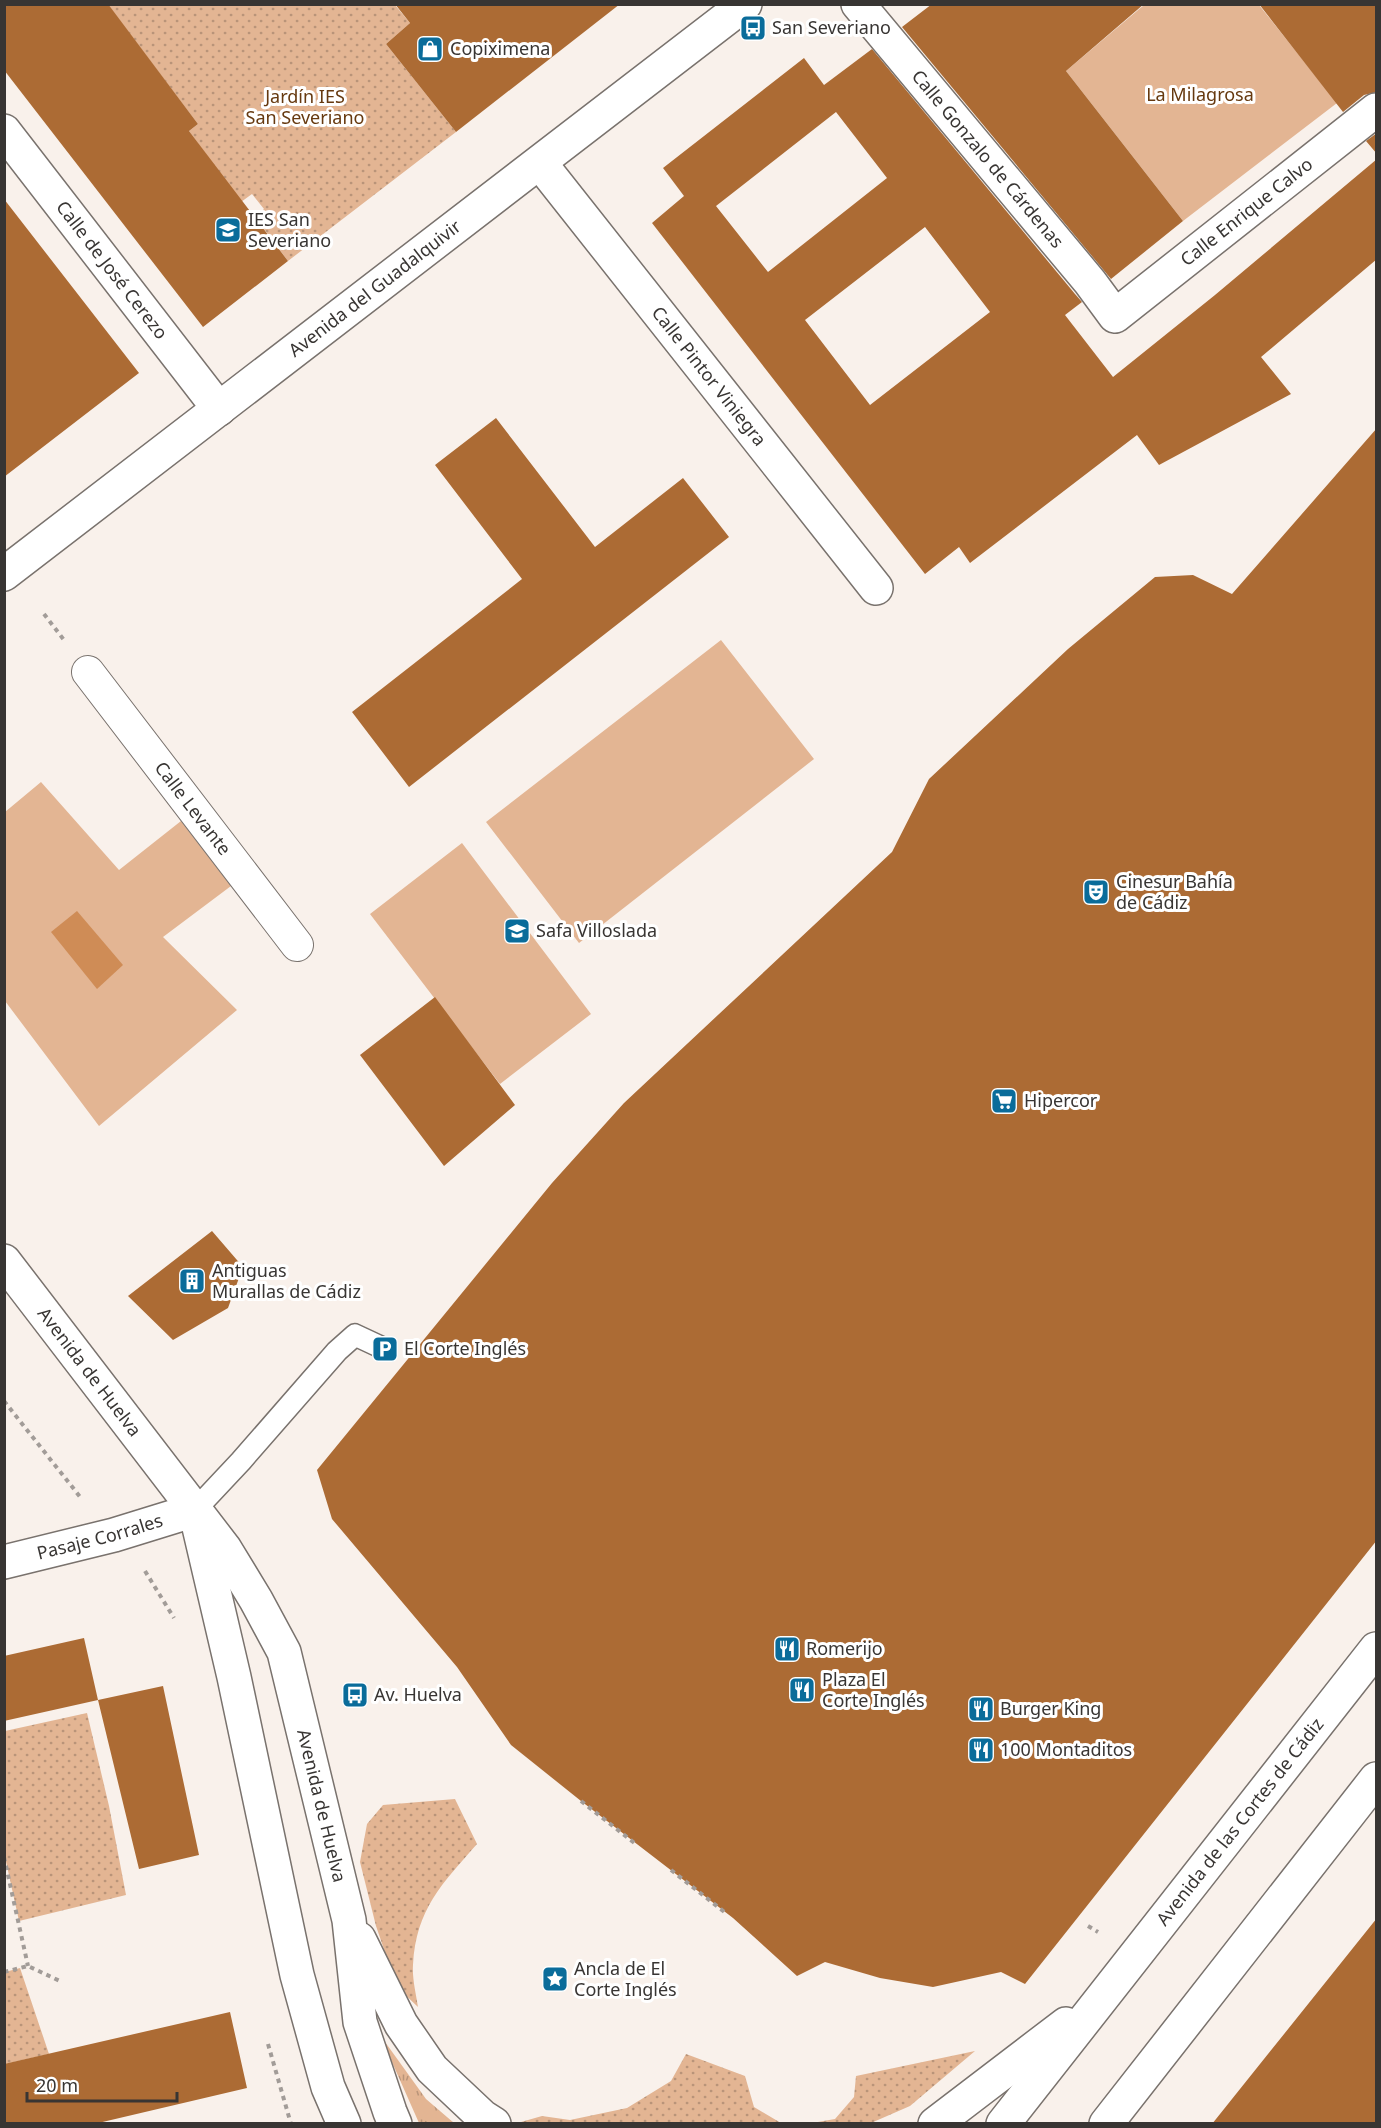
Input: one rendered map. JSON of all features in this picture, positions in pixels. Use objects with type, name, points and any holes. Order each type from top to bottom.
[{"type":"street","name":"Avenida del Guadalquivir","points":[[4,574],[745,4]]},
{"type":"street","name":"Calle Gonzalo de Cárdenas","points":[[858,4],[1082,273],[1115,316]]},
{"type":"street","name":"Calle Enrique Calvo","points":[[1115,316],[1377,110]]},
{"type":"street","name":"Calle de José Cerezo","points":[[4,131],[219,409]]},
{"type":"street","name":"Calle Pintor Viniegra","points":[[540,163],[876,588]]},
{"type":"street","name":"Calle Levante","points":[[88,672],[297,945]]},
{"type":"street","name":"Avenida de Huelva","points":[[4,1261],[225,1549],[284,1652],[349,1920],[360,2022],[395,2124]]},
{"type":"street","name":"Avenida de Huelva","points":[[195,1510],[234,1677],[297,1975],[327,2087],[344,2124]]},
{"type":"street","name":"Pasaje Corrales","points":[[4,1562],[114,1535],[195,1510]]},
{"type":"street","name":"Avenida de las Cortes de Cádiz","points":[[1003,2124],[1377,1649]]},
{"type":"street","points":[[1106,2124],[1377,1779]]},
{"type":"street","points":[[349,1920],[401,2024],[432,2069],[494,2124]]},
{"type":"street","name":"Avenida de las Cortes de Cádiz","points":[[935,2124],[1103,1995]]},
{"type":"lane","points":[[195,1510],[337,1351],[355,1335],[386,1349]]},
{"type":"path","points":[[4,1401],[84,1503]]},
{"type":"path","points":[[581,1801],[637,1845]]},
{"type":"path","points":[[4,1857],[28,1966]]},
{"type":"path","points":[[671,1870],[727,1914]]},
{"type":"path","points":[[4,1972],[28,1966],[62,1982]]},
{"type":"green space","name":"Jardín IES San Severiano","points":[[107,4],[395,5],[410,23],[386,44],[456,132],[288,261],[255,217],[264,209],[252,194],[241,202],[189,131],[198,124]]},
{"type":"green space","name":"La Milagrosa","points":[[1144,5],[1259,5],[1337,103],[1183,221],[1066,71]]},
{"type":"green space","points":[[721,640],[814,759],[579,943],[486,822]]},
{"type":"green space","points":[[41,782],[119,870],[181,821],[231,886],[163,937],[237,1010],[99,1126],[5,1001],[5,812]]},
{"type":"green space","points":[[462,843],[591,1014],[500,1084],[370,914]]},
{"type":"green space","points":[[87,1713],[109,1806],[126,1895],[19,1921],[5,1857],[5,1731]]},
{"type":"green space","points":[[455,1799],[477,1844],[433,1898],[419,1928],[413,1970],[418,2007],[397,1987],[376,1926],[360,1862],[367,1824],[383,1805]]},
{"type":"green space","points":[[20,1968],[49,2054],[5,2064],[5,1972]]},
{"type":"green space","points":[[380,2035],[426,2099],[454,2123],[419,2123]]},
{"type":"green space","points":[[975,2051],[910,2106],[871,2123],[812,2123],[835,2119],[854,2097],[856,2076]]},
{"type":"green space","points":[[686,2054],[745,2076],[754,2107],[781,2123],[525,2124],[521,2122],[542,2116],[570,2120],[627,2108],[671,2081]]},
{"type":"shaded area","points":[[77,911],[123,965],[97,989],[51,932]]},
{"type":"building","points":[[4,4],[108,4],[198,124],[189,131],[288,261],[203,327],[4,70]]},
{"type":"building","points":[[395,4],[620,4],[456,132],[386,44],[410,23]]},
{"type":"building","points":[[932,4],[1144,4],[1066,71],[1183,221],[1111,279],[902,27]]},
{"type":"building","points":[[1259,4],[1377,4],[1377,92],[1364,95],[1343,112]]},
{"type":"building","points":[[872,49],[1082,302],[1065,315],[1113,377],[1377,159],[1377,259],[1261,357],[1291,394],[1159,465],[1137,435],[970,563],[959,547],[925,574],[652,223],[684,196],[663,168],[804,58],[824,85]],"holes":[[[836,112],[887,178],[768,272],[716,206]],[[925,227],[990,312],[870,405],[805,320]]]},
{"type":"building","points":[[1377,133],[1377,154],[1366,141]]},
{"type":"building","points":[[4,199],[139,373],[4,477]]},
{"type":"building","points":[[496,418],[595,547],[683,478],[729,537],[409,787],[352,712],[522,579],[435,465]]},
{"type":"building","points":[[1377,428],[1377,1540],[1025,1984],[1001,1972],[933,1987],[880,1978],[825,1962],[797,1976],[733,1918],[511,1745],[457,1667],[332,1519],[317,1470],[552,1183],[624,1103],[892,852],[929,779],[1068,649],[1155,577],[1193,575],[1232,594]]},
{"type":"building","points":[[435,997],[515,1105],[444,1166],[360,1055]]},
{"type":"building","name":"Antiguas Murallas de Cádiz","points":[[212,1231],[243,1267],[228,1308],[173,1340],[128,1296]]},
{"type":"building","points":[[84,1638],[98,1700],[4,1721],[4,1656]]},
{"type":"building","points":[[163,1686],[199,1855],[139,1869],[98,1700]]},
{"type":"building","points":[[1377,1918],[1377,2124],[1212,2124]]},
{"type":"building","points":[[230,2012],[247,2088],[94,2124],[4,2124],[4,2064]]},
{"type":"place","name":"San Severiano","points":[[753,28]]},
{"type":"place","name":"Copiximena","points":[[430,49]]},
{"type":"place","name":"IES San Severiano","points":[[228,230]]},
{"type":"place","name":"Cinesur Bahía de Cádiz","points":[[1096,892]]},
{"type":"place","name":"Safa Villoslada","points":[[517,931]]},
{"type":"place","name":"Hipercor","points":[[1004,1101]]},
{"type":"place","name":"Antiguas Murallas de Cádiz","points":[[192,1281]]},
{"type":"place","name":"El Corte Inglés","points":[[385,1349]]},
{"type":"place","name":"Romerijo","points":[[787,1649]]},
{"type":"place","name":"Plaza El Corte Inglés","points":[[802,1690]]},
{"type":"place","name":"Av. Huelva","points":[[355,1695]]},
{"type":"place","name":"Burger King","points":[[981,1709]]},
{"type":"place","name":"100 Montaditos","points":[[981,1750]]},
{"type":"place","name":"Ancla de El Corte Inglés","points":[[555,1979]]}]
